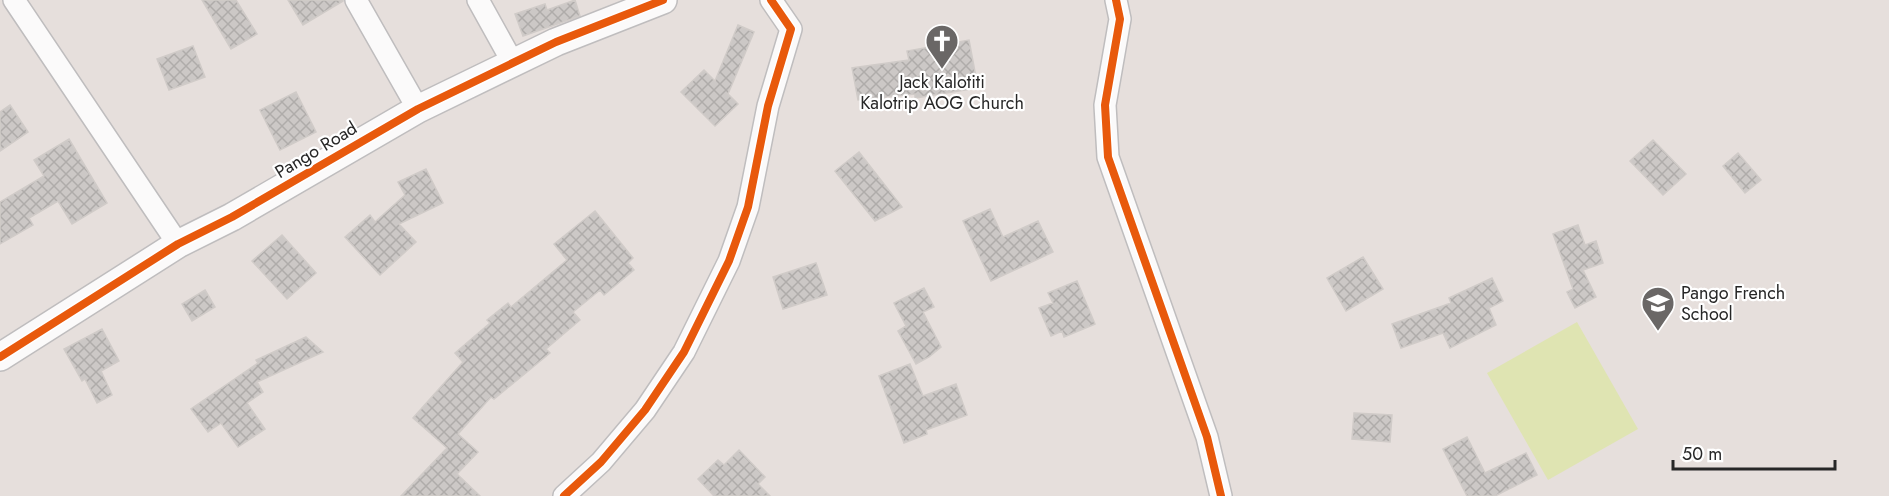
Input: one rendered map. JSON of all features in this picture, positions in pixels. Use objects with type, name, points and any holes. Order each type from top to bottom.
[{"type":"street","points":[[14,0],[178,243]]},
{"type":"street","points":[[356,0],[418,109]]},
{"type":"street","points":[[478,0],[513,63]]},
{"type":"street","name":"Pango Road","points":[[0,357],[178,243],[232,217],[418,109],[556,42],[663,0]]},
{"type":"street","points":[[564,496],[601,462],[645,410],[684,352],[729,261],[748,207],[768,106],[791,29],[771,0]]},
{"type":"street","points":[[1116,0],[1120,19],[1105,105],[1108,157],[1207,436],[1221,496]]},
{"type":"green space","points":[[1577,322],[1638,429],[1548,480],[1487,373]]},
{"type":"building","points":[[202,0],[236,0],[257,34],[231,49]]},
{"type":"building","points":[[288,0],[343,0],[343,1],[303,25]]},
{"type":"building","points":[[575,0],[580,16],[523,36],[515,14],[545,4],[547,10]]},
{"type":"building","points":[[738,25],[754,32],[728,94],[738,104],[715,126],[681,92],[704,70],[715,81]]},
{"type":"building","name":"Jack Kalotiti Kalotrip AOG Church","points":[[969,40],[978,88],[915,98],[915,94],[858,100],[852,68],[909,60],[907,51]]},
{"type":"building","points":[[193,46],[205,77],[169,90],[157,59]]},
{"type":"building","points":[[296,92],[316,132],[280,150],[260,110]]},
{"type":"building","points":[[10,105],[28,132],[0,151],[0,112]]},
{"type":"building","points":[[69,139],[107,203],[72,224],[58,201],[29,218],[33,225],[0,244],[0,202],[44,176],[34,160]]},
{"type":"building","points":[[1653,140],[1686,174],[1663,195],[1630,161]]},
{"type":"building","points":[[859,152],[902,207],[875,221],[835,171]]},
{"type":"building","points":[[1738,153],[1761,180],[1745,193],[1723,166]]},
{"type":"building","points":[[426,169],[443,203],[399,224],[416,242],[380,275],[345,237],[370,215],[375,222],[405,195],[398,182]]},
{"type":"building","points":[[990,209],[1003,237],[1038,221],[1053,252],[991,281],[963,221]]},
{"type":"building","points":[[595,211],[633,258],[628,263],[634,270],[604,295],[600,290],[573,312],[580,320],[546,349],[550,353],[494,399],[491,397],[458,434],[478,452],[457,474],[480,496],[401,496],[447,448],[413,418],[463,362],[455,353],[490,323],[487,320],[508,303],[511,307],[567,260],[554,244]]},
{"type":"building","points":[[1578,225],[1585,245],[1596,241],[1603,263],[1583,270],[1596,297],[1575,308],[1567,292],[1573,289],[1553,234]]},
{"type":"building","points":[[282,235],[316,273],[287,299],[252,261]]},
{"type":"building","points":[[1363,257],[1383,289],[1346,311],[1327,278]]},
{"type":"building","points":[[816,263],[827,295],[783,309],[773,277]]},
{"type":"building","points":[[1492,278],[1503,301],[1489,308],[1496,325],[1450,348],[1443,333],[1401,348],[1392,324],[1451,303],[1449,298]]},
{"type":"building","points":[[1077,281],[1095,324],[1064,337],[1062,331],[1051,336],[1039,308],[1053,303],[1048,293]]},
{"type":"building","points":[[924,288],[934,307],[923,312],[941,347],[916,364],[898,331],[906,326],[894,303]]},
{"type":"building","points":[[205,290],[215,307],[192,321],[182,304]]},
{"type":"building","points":[[102,329],[119,361],[101,371],[112,395],[97,403],[85,379],[82,381],[64,349]]},
{"type":"building","points":[[306,337],[323,352],[257,382],[263,392],[247,403],[265,429],[238,447],[221,423],[208,432],[191,409],[258,363],[256,360]]},
{"type":"building","points":[[910,364],[923,396],[956,384],[967,415],[926,430],[927,434],[904,443],[879,376]]},
{"type":"building","points":[[1354,413],[1392,415],[1390,442],[1352,439]]},
{"type":"building","points":[[1467,437],[1485,473],[1526,453],[1537,475],[1495,496],[1467,496],[1443,449]]},
{"type":"building","points":[[739,450],[765,477],[758,484],[770,496],[714,496],[698,479],[718,460],[724,465]]},
{"type":"cycle path","points":[[0,357],[178,244],[232,217],[418,109],[556,42],[663,0]]},
{"type":"cycle path","points":[[564,496],[601,462],[645,410],[684,352],[729,261],[748,207],[768,106],[791,29],[771,0]]},
{"type":"cycle path","points":[[1116,0],[1120,19],[1105,105],[1108,157],[1207,437],[1221,496]]},
{"type":"place","name":"Jack Kalotiti Kalotrip AOG Church","points":[[942,70]]},
{"type":"place","name":"Pango French School","points":[[1658,332]]}]
